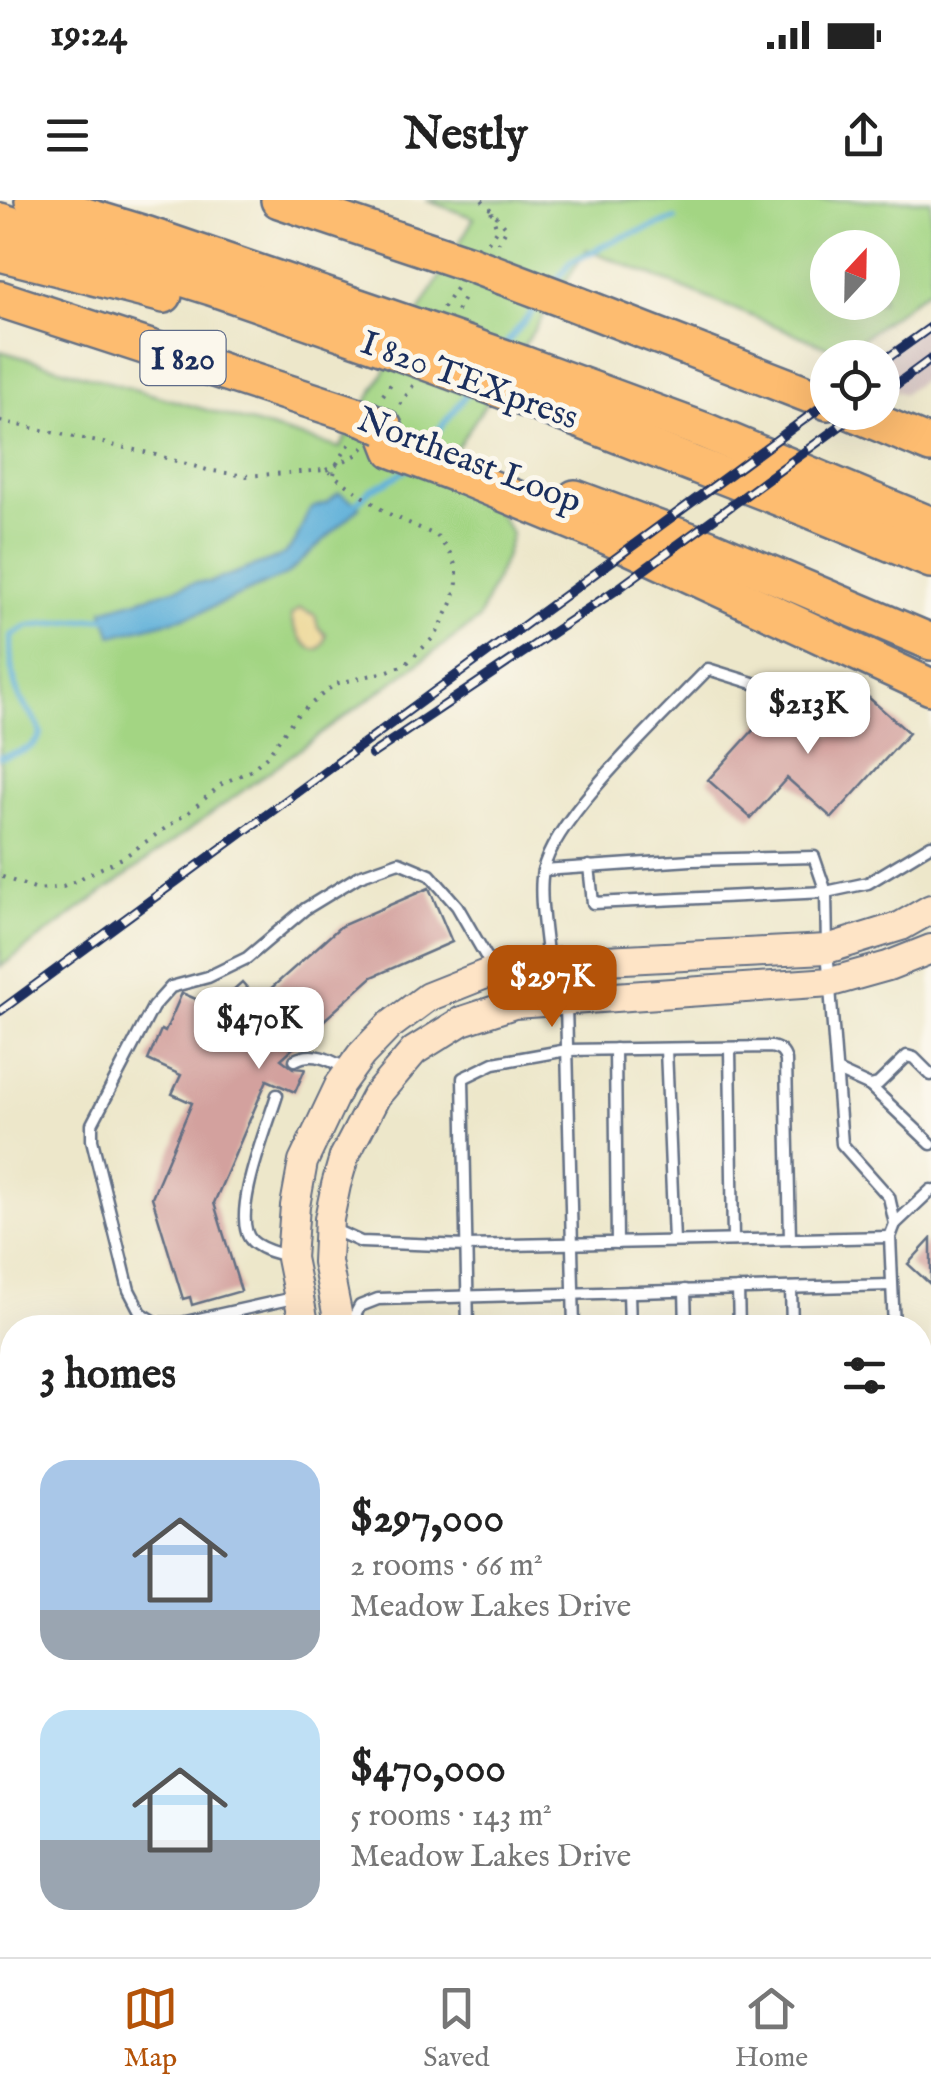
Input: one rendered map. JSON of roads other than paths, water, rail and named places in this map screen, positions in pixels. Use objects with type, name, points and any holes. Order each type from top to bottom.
[{"type":"highway","name":"I 820 TEXpress","points":[[33,200],[259,274],[412,341],[521,380],[704,431],[931,525]]},
{"type":"highway","points":[[118,200],[214,241],[259,274]]},
{"type":"highway","points":[[278,200],[467,262],[810,395]]},
{"type":"highway","points":[[334,200],[456,244],[467,262]]},
{"type":"highway","name":"I 820 TEXpress","points":[[0,221],[290,314],[412,341]]},
{"type":"highway","points":[[0,253],[205,306],[290,314]]},
{"type":"highway","name":"Northeast Loop","points":[[0,299],[374,422],[470,469],[710,548],[931,642]]},
{"type":"highway","name":"I 820 TEXpress","points":[[521,380],[931,560]]},
{"type":"highway","points":[[894,430],[931,446]]},
{"type":"highway","points":[[470,469],[931,687]]},
{"type":"street","points":[[302,1315],[291,1258],[302,1162],[361,1055],[389,1026],[428,997],[496,970],[556,963],[827,950],[901,926],[931,909]]},
{"type":"street","points":[[337,1315],[327,1262],[329,1228],[344,1157],[376,1096],[414,1051],[462,1022],[514,1004],[831,982],[931,949]]},
{"type":"lane","points":[[574,1315],[566,1000],[556,963],[543,870],[557,838],[578,808],[708,669],[769,688]]},
{"type":"lane","points":[[589,866],[593,903],[826,892],[868,884],[931,845]]},
{"type":"lane","points":[[543,870],[814,857],[826,892],[842,1144],[889,1197],[895,1224]]},
{"type":"lane","points":[[144,1315],[130,1290],[92,1140],[92,1124],[154,1006],[170,987],[208,977],[246,958],[305,909],[359,876],[399,862],[430,875],[458,906],[514,1004]]},
{"type":"lane","points":[[666,1048],[674,1242]]},
{"type":"lane","points":[[730,1048],[734,1240]]},
{"type":"lane","points":[[615,1049],[617,1242]]},
{"type":"lane","points":[[468,1315],[463,1078],[494,1063],[567,1050],[779,1050],[784,1055],[790,1239]]},
{"type":"lane","points":[[295,1060],[301,1056],[322,1057],[350,1070]]},
{"type":"lane","points":[[870,1086],[878,1084],[907,1056],[931,1075]]},
{"type":"lane","points":[[837,1071],[870,1086],[931,1144]]},
{"type":"lane","points":[[277,1095],[250,1179],[243,1219],[245,1232],[255,1244],[291,1258]]},
{"type":"lane","points":[[893,1315],[890,1237],[895,1224],[931,1190]]},
{"type":"lane","points":[[329,1228],[361,1242],[467,1246],[890,1237]]},
{"type":"lane","points":[[355,1315],[360,1306],[378,1298],[892,1285]]},
{"type":"lane","points":[[792,1288],[792,1315]]},
{"type":"lane","points":[[738,1289],[739,1315]]},
{"type":"lane","points":[[685,1290],[686,1315]]},
{"type":"lane","points":[[629,1292],[630,1315]]},
{"type":"lane","points":[[214,1315],[298,1297]]},
{"type":"water","points":[[339,493],[360,506],[286,575],[196,614],[112,636],[103,610],[194,583],[210,582],[272,560],[295,543],[308,512]]},
{"type":"waterway","points":[[553,285],[571,262],[620,238],[675,219]]},
{"type":"waterway","points":[[506,344],[539,303]]},
{"type":"waterway","points":[[423,450],[471,389]]},
{"type":"waterway","points":[[350,509],[370,490],[409,468]]},
{"type":"waterway","points":[[0,757],[29,748],[41,734],[15,685],[11,636],[29,626],[113,617]]},
{"type":"railway","points":[[900,349],[931,327]]},
{"type":"railway","points":[[900,382],[931,359]]},
{"type":"railway","points":[[0,1011],[810,415]]},
{"type":"railway","points":[[372,754],[619,588],[834,430]]}]
